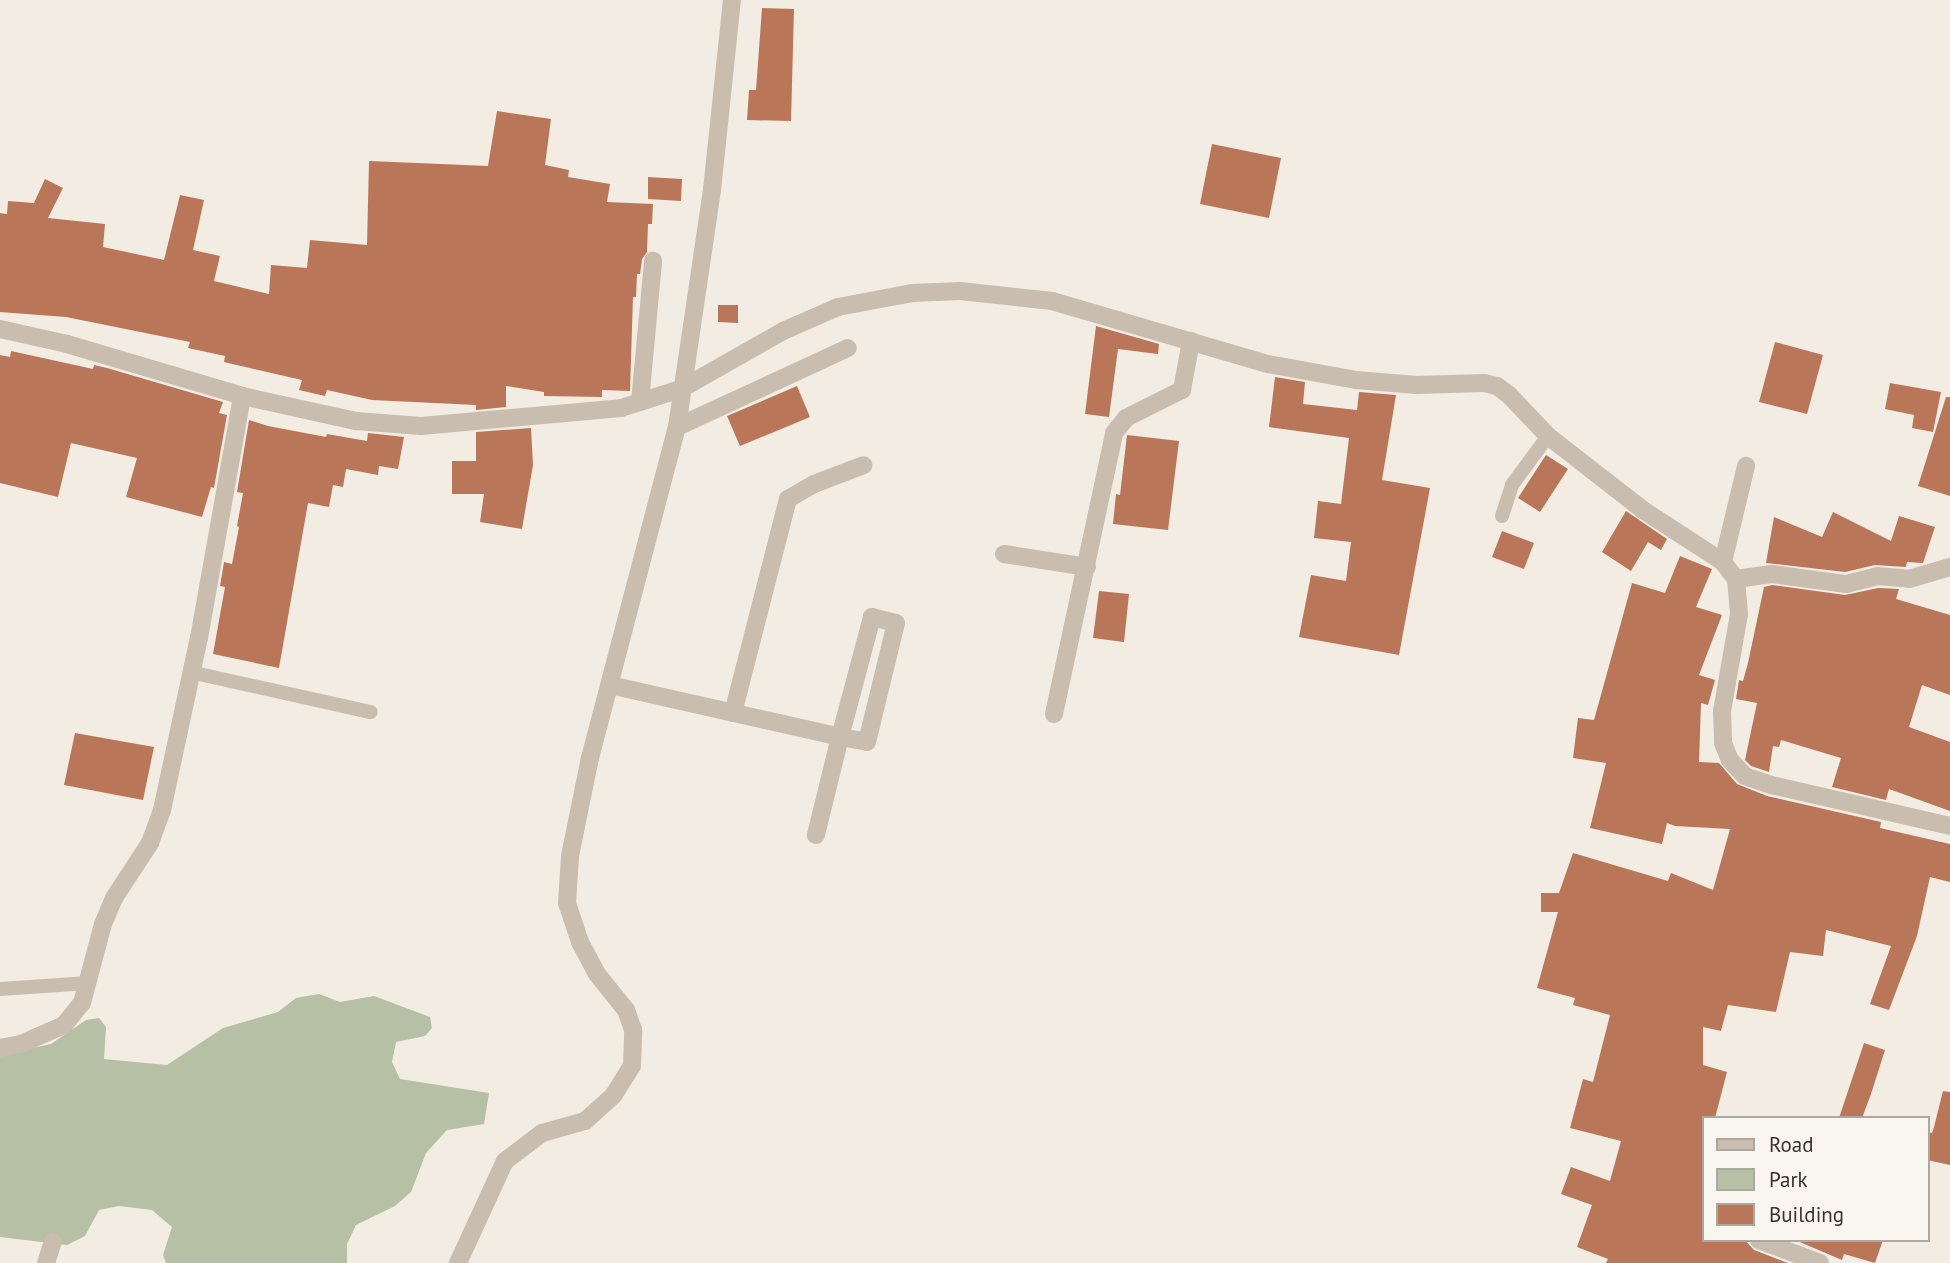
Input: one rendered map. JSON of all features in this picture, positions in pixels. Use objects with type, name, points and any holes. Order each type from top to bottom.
[{"type":"street","points":[[458,1263],[505,1161],[542,1133],[585,1121],[613,1096],[632,1066],[633,1030],[626,1010],[586,953],[567,903],[570,856],[590,758],[677,426],[712,190],[732,0]]},
{"type":"street","points":[[640,402],[653,261]]},
{"type":"street","points":[[0,329],[67,344],[242,396],[356,421],[421,426],[621,408],[681,388],[783,331],[838,307],[912,293],[960,291],[1052,301],[1268,364],[1356,380],[1418,385],[1457,381],[1497,386],[1548,436],[1643,510],[1723,562],[1736,579],[1739,614],[1722,711],[1723,743],[1730,760],[1745,776],[1771,785],[1950,826]]},
{"type":"street","points":[[1054,713],[1114,433],[1126,418],[1143,408],[1167,400],[1182,390],[1191,341]]},
{"type":"street","points":[[677,426],[848,348]]},
{"type":"street","points":[[0,1048],[22,1044],[64,1025],[82,1003],[103,924],[114,898],[150,842],[162,810],[199,638],[242,396]]},
{"type":"street","points":[[733,713],[788,499],[814,484],[864,465]]},
{"type":"street","points":[[1723,562],[1746,466]]},
{"type":"street","points":[[1004,554],[1087,568]]},
{"type":"street","points":[[1736,579],[1772,574],[1846,584],[1877,576],[1909,579],[1950,567]]},
{"type":"street","points":[[610,685],[840,737],[867,742],[896,623],[872,617],[840,737],[816,835]]},
{"type":"street","points":[[46,1263],[53,1242]]},
{"type":"street","points":[[1764,1242],[1820,1263]]},
{"type":"lane","points":[[1502,516],[1512,485],[1548,436]]},
{"type":"lane","points":[[191,670],[371,712]]},
{"type":"lane","points":[[0,989],[89,983]]},
{"type":"green space","points":[[319,994],[340,1002],[374,996],[430,1017],[432,1028],[425,1036],[396,1042],[392,1062],[400,1079],[489,1093],[484,1124],[447,1130],[426,1153],[411,1192],[395,1206],[356,1225],[347,1244],[347,1263],[166,1263],[163,1255],[172,1227],[152,1210],[119,1206],[99,1210],[85,1236],[67,1245],[0,1237],[0,1055],[51,1044],[86,1020],[99,1018],[106,1027],[104,1059],[167,1065],[223,1028],[278,1012],[296,998]]},
{"type":"building","points":[[762,8],[794,9],[791,121],[747,120],[749,90],[756,90]]},
{"type":"building","points":[[497,111],[551,119],[545,165],[569,170],[568,177],[610,184],[607,202],[653,204],[652,224],[648,224],[647,252],[642,259],[640,274],[637,274],[636,297],[633,297],[630,391],[602,390],[602,397],[544,396],[544,392],[506,386],[506,407],[476,410],[476,405],[372,400],[327,390],[325,396],[299,390],[302,380],[224,362],[225,356],[188,348],[190,342],[66,317],[0,312],[0,213],[7,214],[8,201],[34,203],[45,179],[63,188],[48,218],[105,224],[103,247],[164,260],[180,195],[204,200],[193,250],[220,256],[214,281],[269,294],[271,265],[307,268],[310,240],[367,245],[369,161],[488,166]]},
{"type":"building","points":[[1212,144],[1281,158],[1269,218],[1200,204]]},
{"type":"building","points":[[648,177],[682,179],[681,201],[648,199]]},
{"type":"building","points":[[718,305],[738,305],[738,323],[718,322]]},
{"type":"building","points":[[1096,326],[1159,344],[1158,354],[1118,349],[1109,417],[1085,414]]},
{"type":"building","points":[[1775,342],[1823,355],[1807,414],[1759,402]]},
{"type":"building","points":[[11,351],[93,369],[94,365],[107,368],[223,402],[219,413],[227,415],[214,488],[211,487],[202,517],[126,497],[137,458],[71,443],[58,497],[0,483],[0,355],[10,357]]},
{"type":"building","points":[[1275,377],[1305,382],[1303,404],[1357,410],[1359,392],[1396,395],[1382,480],[1430,488],[1399,655],[1299,637],[1311,575],[1346,581],[1351,542],[1314,538],[1318,501],[1341,504],[1349,438],[1269,427]]},
{"type":"building","points":[[1890,383],[1941,392],[1933,432],[1912,428],[1914,415],[1885,409]]},
{"type":"building","points":[[797,386],[810,417],[740,446],[727,416]]},
{"type":"building","points":[[1946,397],[1950,397],[1950,496],[1918,486]]},
{"type":"building","points":[[249,420],[326,437],[327,434],[367,441],[368,433],[404,437],[398,469],[379,466],[378,475],[346,469],[343,487],[333,485],[329,507],[308,503],[279,668],[213,654],[225,587],[220,586],[224,562],[232,564],[239,527],[237,526],[243,493],[237,492]]},
{"type":"building","points":[[531,428],[533,465],[522,529],[480,522],[484,494],[452,494],[452,461],[476,461],[476,432]]},
{"type":"building","points":[[1127,435],[1179,441],[1168,530],[1113,524],[1116,494],[1120,495]]},
{"type":"building","points":[[1546,455],[1568,469],[1540,512],[1518,498]]},
{"type":"building","points":[[1626,511],[1667,539],[1661,550],[1648,542],[1631,571],[1602,552]]},
{"type":"building","points":[[1833,512],[1891,541],[1899,516],[1935,527],[1923,563],[1907,562],[1906,567],[1875,565],[1845,572],[1766,563],[1774,517],[1822,537]]},
{"type":"building","points":[[1502,531],[1534,543],[1524,569],[1492,557]]},
{"type":"building","points":[[1680,556],[1712,569],[1696,607],[1722,615],[1699,675],[1715,680],[1708,705],[1701,703],[1699,762],[1719,763],[1737,784],[1767,796],[1881,822],[1880,828],[1950,844],[1950,882],[1930,877],[1917,936],[1889,1010],[1870,1004],[1891,946],[1826,930],[1823,956],[1790,952],[1776,1012],[1728,1005],[1721,1031],[1703,1027],[1703,1065],[1727,1072],[1716,1116],[1702,1116],[1702,1242],[1747,1242],[1754,1250],[1788,1263],[1606,1263],[1608,1259],[1577,1247],[1592,1205],[1561,1194],[1571,1167],[1610,1181],[1621,1141],[1570,1128],[1583,1079],[1593,1082],[1610,1015],[1573,1005],[1575,998],[1537,988],[1558,912],[1541,912],[1541,893],[1559,893],[1573,853],[1668,881],[1671,873],[1713,890],[1730,829],[1675,826],[1667,823],[1662,844],[1590,828],[1606,763],[1573,758],[1578,718],[1594,720],[1632,583],[1665,593]]},
{"type":"building","points":[[1772,585],[1845,595],[1878,588],[1899,589],[1896,599],[1950,615],[1950,695],[1922,685],[1909,727],[1950,742],[1950,811],[1889,789],[1886,800],[1832,787],[1841,758],[1781,740],[1779,747],[1773,746],[1769,772],[1751,766],[1745,760],[1757,703],[1736,699],[1739,680],[1743,681],[1748,663],[1764,587]]},
{"type":"building","points":[[1099,591],[1129,594],[1124,642],[1093,638]]},
{"type":"building","points":[[75,733],[154,747],[143,800],[64,785]]},
{"type":"building","points":[[1864,1043],[1885,1050],[1863,1116],[1840,1116]]},
{"type":"building","points":[[1943,1091],[1950,1092],[1950,1165],[1929,1160],[1929,1132],[1932,1133]]},
{"type":"building","points":[[1800,1242],[1882,1242],[1875,1263],[1844,1254],[1842,1260]]}]
